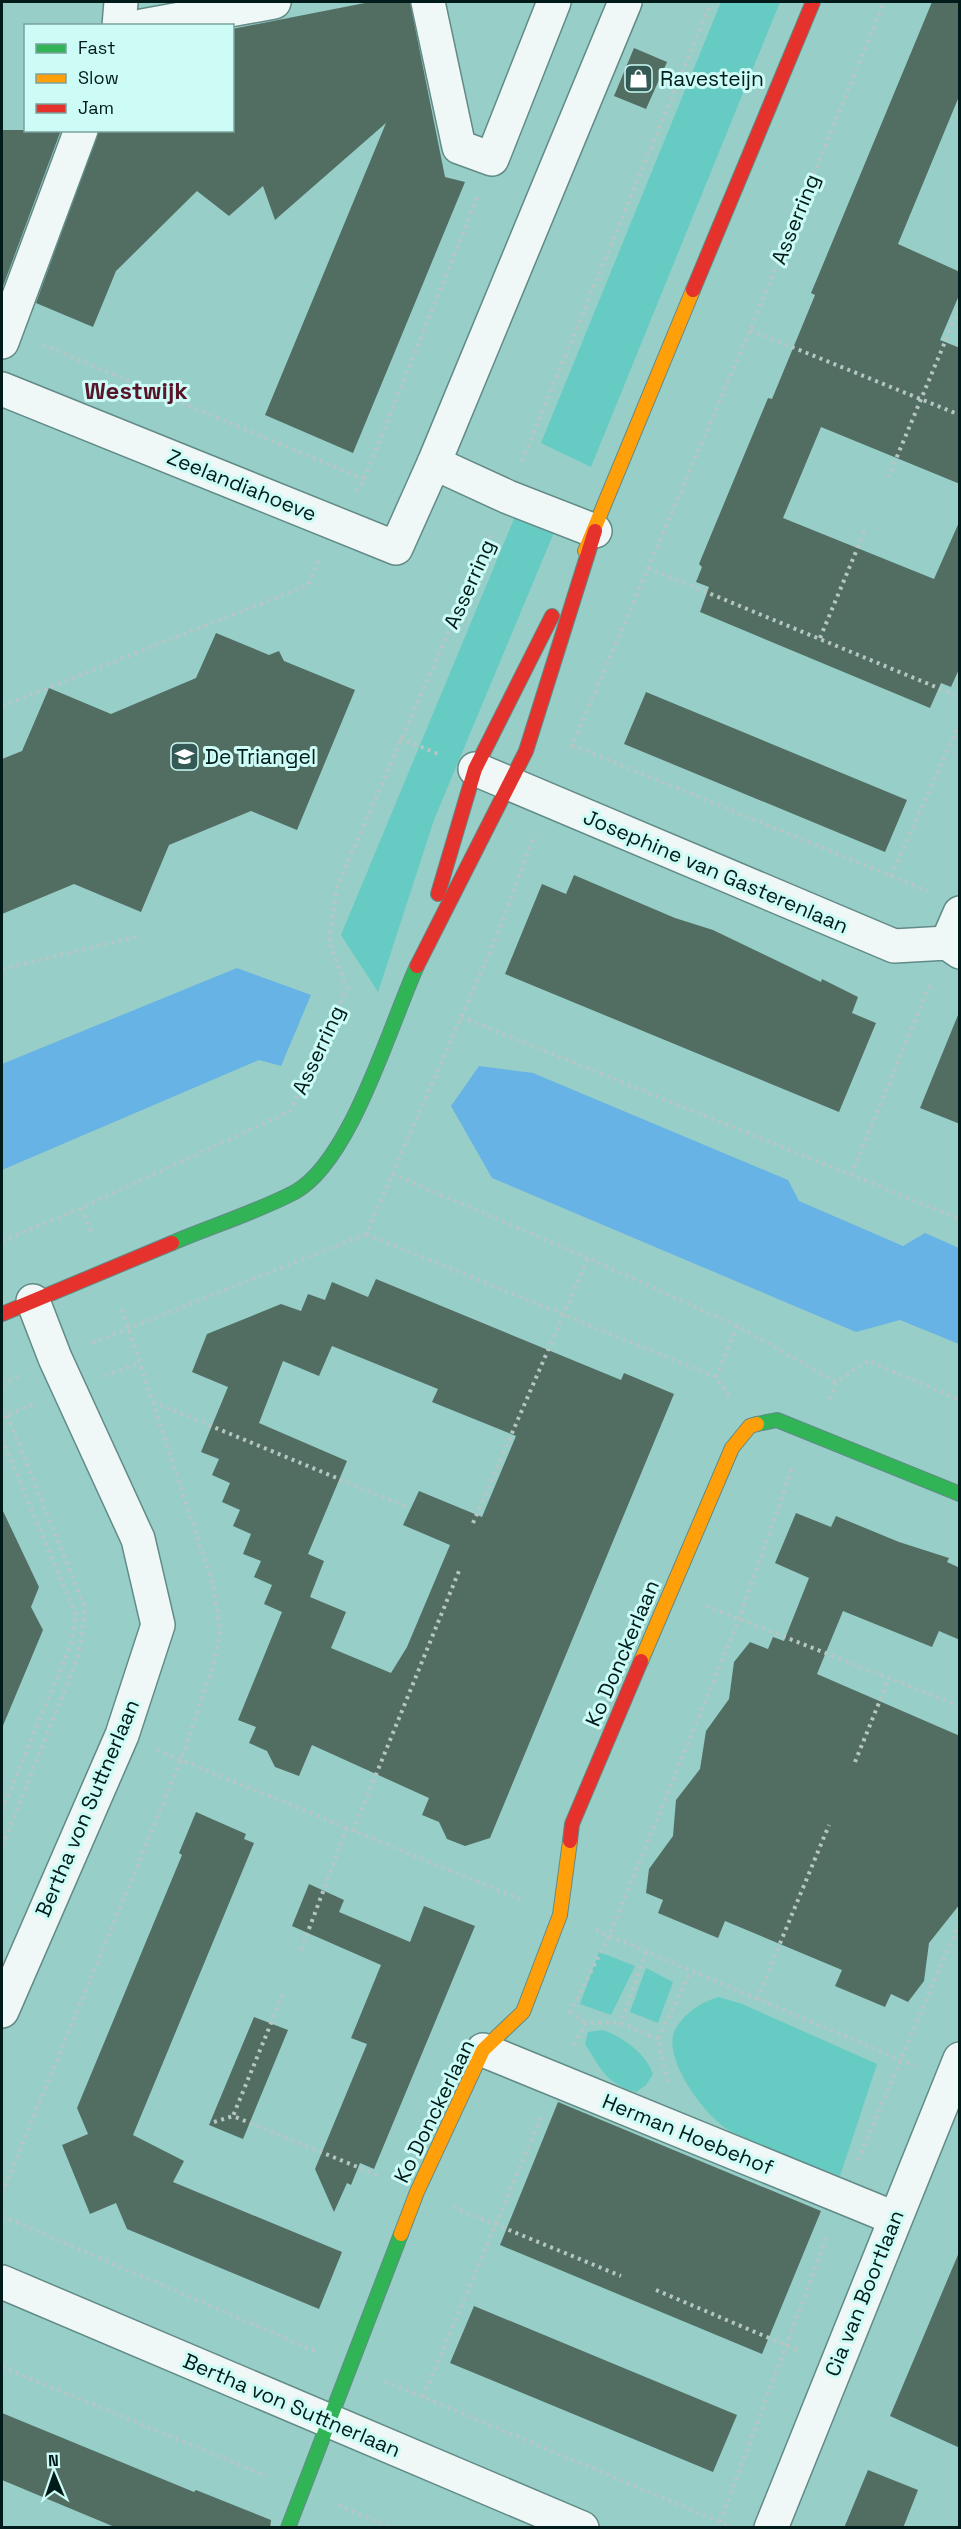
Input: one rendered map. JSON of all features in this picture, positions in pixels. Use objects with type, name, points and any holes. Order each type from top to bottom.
[{"type":"street","points":[[119,24],[121,2]]},
{"type":"street","points":[[151,24],[241,4],[274,2]]},
{"type":"street","points":[[428,2],[459,147],[492,159],[554,2]]},
{"type":"street","points":[[595,531],[508,497],[434,463],[626,2]]},
{"type":"street","points":[[416,968],[475,769],[595,531],[813,2]]},
{"type":"street","points":[[4,336],[80,132]]},
{"type":"street","name":"Zeelandiahoeve","points":[[5,390],[396,548],[434,463]]},
{"type":"street","points":[[2,1314],[296,1191],[324,1167],[345,1136],[416,968],[526,751],[595,531]]},
{"type":"street","name":"Josephine van Gasterenlaan","points":[[475,769],[894,946],[955,936]]},
{"type":"street","name":"Bertha von Suttnerlaan","points":[[2,2011],[15,1940],[122,1735],[158,1625],[138,1539],[64,1380],[33,1300]]},
{"type":"street","points":[[750,1426],[777,1420],[960,1494]]},
{"type":"street","name":"Ko Donckerlaan","points":[[288,2528],[417,2192],[483,2050],[523,2012],[560,1915],[572,1824],[732,1448],[750,1426]]},
{"type":"street","name":"Herman Hoebehof","points":[[483,2050],[894,2218]]},
{"type":"street","name":"Cia van Boortlaan","points":[[771,2528],[954,2070]]},
{"type":"street","name":"Bertha von Suttnerlaan","points":[[2,2282],[582,2528]]},
{"type":"path","name":"Asserring","points":[[2,1241],[81,1208],[290,1111],[347,988],[329,942],[337,887],[508,497],[711,2]]},
{"type":"path","name":"Asserring","points":[[547,799],[750,330],[884,2]]},
{"type":"path","points":[[4,336],[364,479],[492,159]]},
{"type":"path","points":[[888,478],[960,306]]},
{"type":"path","points":[[750,330],[960,415]]},
{"type":"path","points":[[2,706],[308,585],[335,523]]},
{"type":"path","points":[[820,638],[865,530]]},
{"type":"path","points":[[648,568],[960,697]]},
{"type":"path","points":[[891,876],[960,722]]},
{"type":"path","points":[[572,745],[933,893]]},
{"type":"path","points":[[2,969],[139,936]]},
{"type":"path","points":[[852,1175],[955,936]]},
{"type":"path","points":[[461,1017],[960,1219]]},
{"type":"path","points":[[392,1174],[588,1258],[737,1326],[836,1382]]},
{"type":"path","points":[[366,1234],[716,1377],[750,1426]]},
{"type":"path","points":[[473,1523],[588,1258]]},
{"type":"path","points":[[716,1377],[737,1326]]},
{"type":"path","points":[[570,2013],[609,1936],[739,1619],[810,1433],[836,1382],[868,1361],[960,1400]]},
{"type":"path","points":[[153,1402],[407,1508]]},
{"type":"path","points":[[2,1410],[7,1415],[85,1608],[80,1653],[2,1847]]},
{"type":"path","points":[[2,1439],[76,1615],[71,1644],[2,1810]]},
{"type":"path","points":[[353,1831],[459,1572]]},
{"type":"path","points":[[671,1592],[960,1706]]},
{"type":"path","points":[[855,1762],[889,1678]]},
{"type":"path","points":[[181,1760],[560,1915],[902,2060],[954,2070]]},
{"type":"path","points":[[757,1999],[829,1825]]},
{"type":"path","points":[[301,1950],[347,1828]]},
{"type":"path","points":[[720,2522],[842,2196],[960,1921]]},
{"type":"path","points":[[621,2023],[646,1952]]},
{"type":"path","points":[[678,2130],[658,2039],[691,1971]]},
{"type":"path","points":[[233,2116],[283,1994]]},
{"type":"path","points":[[423,2397],[556,2080],[586,2023],[621,2023],[658,2039]]},
{"type":"path","points":[[214,2122],[233,2116],[621,2277]]},
{"type":"path","points":[[656,2290],[835,2366]]},
{"type":"path","points":[[2,2367],[392,2528]]},
{"type":"shaded area","points":[[721,2],[780,2],[591,467],[541,443]]},
{"type":"shaded area","points":[[516,514],[555,530],[434,820],[378,992],[341,935]]},
{"type":"shaded area","points":[[237,968],[311,995],[281,1066],[259,1060],[2,1170],[2,1064]]},
{"type":"shaded area","points":[[479,1066],[533,1073],[788,1180],[799,1201],[903,1246],[925,1233],[959,1248],[959,1344],[900,1320],[856,1332],[492,1178],[451,1106]]},
{"type":"shaded area","points":[[599,1952],[635,1966],[611,2015],[580,2004]]},
{"type":"shaded area","points":[[646,1968],[673,1982],[658,2023],[630,2012]]},
{"type":"shaded area","points":[[719,1997],[742,2004],[877,2064],[840,2176],[742,2138],[720,2124],[698,2100],[679,2069],[672,2040],[676,2028],[684,2017],[695,2008]]},
{"type":"shaded area","points":[[603,2030],[633,2047],[650,2067],[653,2074],[646,2085],[636,2092],[611,2080],[600,2068],[585,2044],[588,2032]]},
{"type":"building","points":[[370,2],[410,2],[445,177],[465,182],[353,453],[265,415],[386,123],[275,220],[263,186],[229,216],[197,191],[116,271],[93,327],[36,303],[98,132],[234,132],[234,29]]},
{"type":"building","points":[[932,2],[960,2],[960,94],[898,244],[960,272],[960,293],[940,340],[960,348],[960,484],[821,427],[783,518],[934,579],[960,520],[960,667],[951,687],[941,683],[930,708],[700,612],[709,587],[696,582],[702,567],[699,564],[768,398],[772,399],[815,295],[811,293]]},
{"type":"building","points":[[634,48],[667,62],[646,109],[614,96]]},
{"type":"building","points":[[2,130],[60,132],[2,289]]},
{"type":"building","points":[[216,633],[269,655],[279,651],[284,661],[355,690],[297,830],[251,811],[169,845],[141,912],[74,884],[2,914],[2,759],[22,751],[49,688],[111,714],[196,678]]},
{"type":"building","points":[[646,692],[907,800],[885,852],[624,744]]},
{"type":"building","points":[[574,875],[675,918],[713,930],[821,982],[822,979],[858,997],[852,1013],[876,1023],[839,1112],[505,974],[542,884],[566,894]]},
{"type":"building","points":[[958,1015],[960,1016],[960,1124],[920,1108]]},
{"type":"building","points":[[376,1279],[621,1380],[624,1373],[674,1394],[490,1838],[465,1846],[447,1839],[439,1822],[422,1815],[429,1798],[312,1745],[299,1776],[275,1767],[267,1751],[249,1743],[256,1727],[238,1720],[282,1612],[264,1604],[272,1585],[254,1577],[261,1561],[243,1554],[251,1534],[233,1526],[240,1510],[222,1502],[230,1483],[212,1475],[219,1459],[201,1452],[228,1387],[192,1372],[207,1334],[281,1304],[301,1311],[308,1294],[325,1300],[332,1282],[368,1297]],"holes":[[[332,1346],[438,1389],[432,1402],[516,1436],[482,1517],[419,1491],[403,1525],[450,1545],[407,1647],[391,1673],[331,1648],[346,1612],[310,1597],[324,1561],[308,1554],[347,1461],[259,1423],[283,1361],[319,1376]]]},
{"type":"building","points":[[2,1509],[39,1587],[31,1607],[43,1630],[2,1728]]},
{"type":"building","points":[[796,1513],[831,1527],[836,1516],[899,1542],[949,1558],[947,1562],[960,1568],[960,1640],[939,1631],[932,1647],[843,1611],[817,1674],[960,1736],[960,1904],[929,1943],[924,1981],[908,2002],[891,1994],[885,2007],[835,1986],[842,1970],[725,1921],[718,1938],[658,1913],[663,1900],[646,1893],[649,1869],[673,1836],[676,1800],[700,1769],[706,1731],[729,1699],[734,1662],[750,1642],[768,1649],[773,1637],[784,1641],[809,1578],[775,1563]]},
{"type":"building","points":[[196,1812],[246,1834],[244,1839],[254,1843],[133,2135],[184,2161],[173,2182],[342,2252],[319,2309],[127,2229],[116,2203],[90,2214],[62,2145],[88,2134],[77,2108],[182,1855],[179,1853]]},
{"type":"building","points":[[309,1884],[344,1900],[339,1912],[410,1942],[424,1906],[475,1926],[374,2169],[360,2163],[351,2185],[347,2183],[334,2212],[315,2169],[367,2044],[351,2038],[381,1965],[292,1926]]},
{"type":"building","points":[[254,2017],[288,2030],[243,2139],[209,2125]]},
{"type":"building","points":[[558,2102],[821,2211],[762,2354],[500,2245]]},
{"type":"building","points":[[960,2250],[960,2448],[890,2416]]},
{"type":"building","points":[[474,2306],[737,2415],[713,2472],[450,2363]]},
{"type":"building","points":[[2,2413],[194,2492],[196,2490],[271,2520],[270,2528],[117,2528],[2,2480]]},
{"type":"building","points":[[868,2470],[918,2490],[903,2528],[844,2528]]},
{"type":"traffic: fast","points":[[172,1243],[295,1192],[315,1176],[334,1152],[367,1090],[417,966]]},
{"type":"traffic: fast","points":[[757,1424],[777,1420],[960,1494]]},
{"type":"traffic: fast","points":[[288,2528],[401,2234]]},
{"type":"traffic: slow","points":[[585,551],[693,290]]},
{"type":"traffic: slow","points":[[641,1661],[732,1448],[750,1426],[757,1424]]},
{"type":"traffic: slow","points":[[401,2234],[417,2192],[483,2050],[523,2012],[560,1915],[570,1841]]},
{"type":"traffic: jam","points":[[693,290],[813,2]]},
{"type":"traffic: jam","points":[[417,966],[526,751],[595,531]]},
{"type":"traffic: jam","points":[[438,894],[475,769],[552,616]]},
{"type":"traffic: jam","points":[[2,1314],[172,1243]]},
{"type":"traffic: jam","points":[[570,1841],[572,1824],[641,1661]]},
{"type":"place","name":"Ravesteijn","points":[[639,78]]},
{"type":"place","name":"De Triangel","points":[[184,756]]},
{"type":"district","name":"Westwijk","points":[[136,390]]}]
